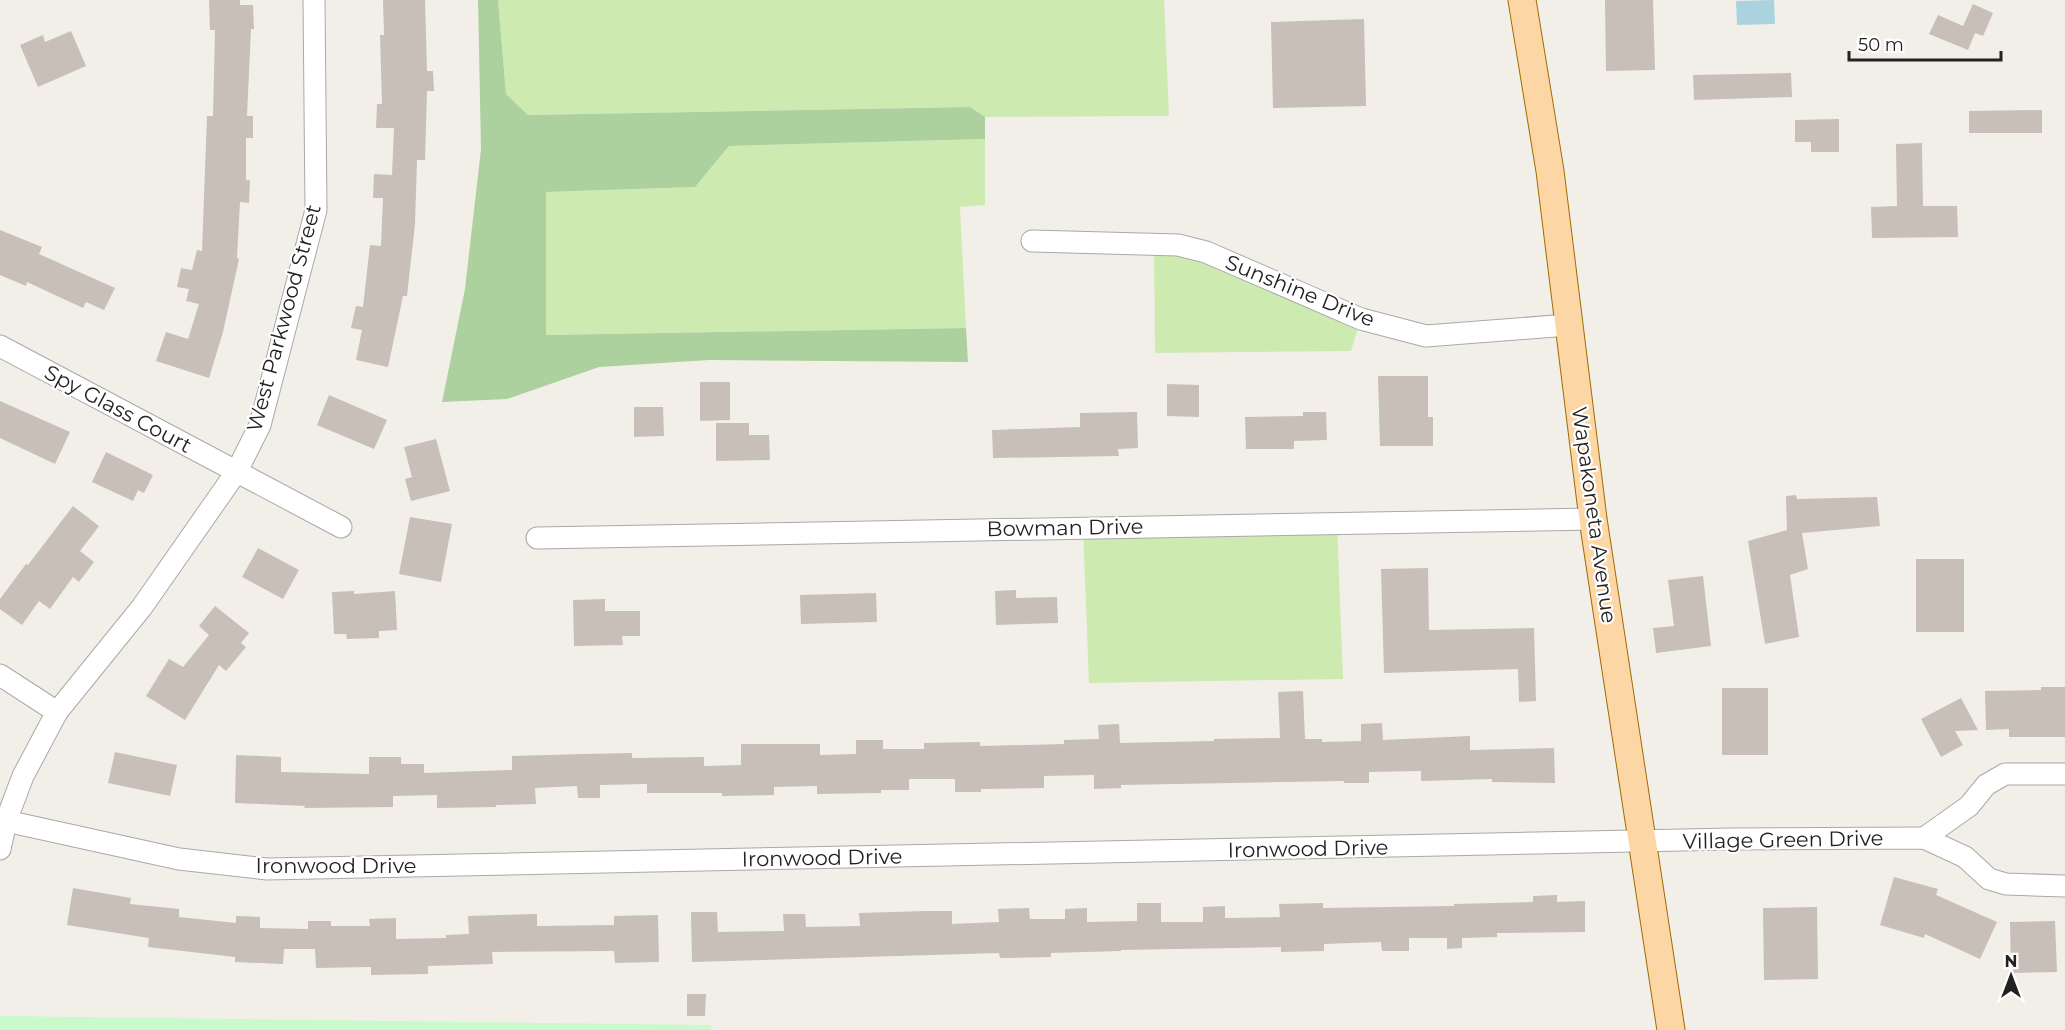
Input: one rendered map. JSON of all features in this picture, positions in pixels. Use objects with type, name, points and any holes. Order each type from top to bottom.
[{"type":"main road","name":"Wapakoneta Avenue","points":[[1522,0],[1550,171],[1593,519],[1671,1030]]},
{"type":"street","name":"West Parkwood Street","points":[[0,849],[6,821],[23,776],[57,712],[142,607],[237,471],[260,425],[316,210],[314,0]]},
{"type":"street","name":"Sunshine Drive","points":[[1032,241],[1178,245],[1206,252],[1361,319],[1426,336],[1568,325]]},
{"type":"street","name":"Spy Glass Court","points":[[0,346],[341,526]]},
{"type":"street","name":"Bowman Drive","points":[[537,538],[1593,519]]},
{"type":"street","points":[[0,675],[57,712]]},
{"type":"street","points":[[1924,838],[1969,806],[1986,785],[2005,774],[2065,774]]},
{"type":"street","name":"Ironwood Drive","points":[[6,821],[179,859],[267,869],[1643,842]]},
{"type":"street","name":"Village Green Drive","points":[[1643,842],[1924,838],[1965,857],[1989,879],[2006,884],[2065,885]]},
{"type":"green space","points":[[478,0],[498,0],[506,94],[528,115],[970,107],[985,117],[985,139],[729,146],[695,187],[546,192],[546,335],[966,328],[968,362],[709,360],[599,367],[507,399],[442,402],[465,289],[481,149]]},
{"type":"green space","points":[[498,0],[1164,0],[1169,116],[985,117],[970,107],[528,115],[506,94]]},
{"type":"green space","points":[[985,139],[985,205],[960,207],[966,328],[546,335],[546,192],[695,187],[729,146]]},
{"type":"green space","points":[[1154,243],[1361,319],[1351,351],[1155,353]]},
{"type":"green space","points":[[1337,523],[1343,679],[1089,683],[1083,528]]},
{"type":"green space","points":[[0,1016],[711,1025],[711,1030],[0,1030]]},
{"type":"water","points":[[1774,0],[1775,24],[1737,25],[1736,1]]},
{"type":"building","points":[[209,0],[240,0],[240,5],[253,5],[254,29],[251,29],[247,116],[253,116],[253,138],[246,138],[246,180],[250,180],[249,203],[240,202],[237,258],[239,259],[223,332],[209,378],[156,361],[166,332],[188,339],[199,304],[186,301],[189,289],[177,287],[181,268],[192,270],[197,250],[202,251],[207,116],[213,116],[215,30],[210,30]]},
{"type":"building","points":[[383,0],[425,0],[427,71],[433,71],[434,91],[427,91],[425,160],[417,160],[415,224],[407,296],[403,296],[388,367],[356,360],[362,330],[351,328],[356,306],[363,307],[370,245],[381,246],[383,198],[373,198],[374,174],[392,175],[394,128],[376,128],[377,104],[382,104],[380,35],[384,35]]},
{"type":"building","points":[[1605,0],[1653,0],[1655,70],[1606,71]]},
{"type":"building","points":[[1973,4],[1993,13],[1983,36],[1975,33],[1968,50],[1929,34],[1938,15],[1963,26]]},
{"type":"building","points":[[1364,19],[1366,106],[1273,108],[1271,22]]},
{"type":"building","points":[[71,31],[86,66],[38,87],[20,45],[43,35],[45,42]]},
{"type":"building","points":[[1791,73],[1792,97],[1694,100],[1693,75]]},
{"type":"building","points":[[2042,110],[2042,133],[1969,133],[1969,111]]},
{"type":"building","points":[[1839,119],[1839,152],[1811,152],[1811,142],[1795,142],[1795,120]]},
{"type":"building","points":[[1922,143],[1923,206],[1957,206],[1958,237],[1872,238],[1871,207],[1897,206],[1896,144]]},
{"type":"building","points":[[0,230],[42,247],[39,254],[115,288],[104,310],[86,302],[83,308],[27,282],[26,286],[0,275]]},
{"type":"building","points":[[1378,376],[1428,376],[1428,417],[1433,417],[1433,446],[1380,446]]},
{"type":"building","points":[[700,382],[730,382],[730,420],[700,421]]},
{"type":"building","points":[[1167,384],[1199,385],[1199,417],[1167,416]]},
{"type":"building","points":[[329,395],[387,420],[374,449],[317,425]]},
{"type":"building","points":[[0,401],[70,432],[55,464],[0,438]]},
{"type":"building","points":[[634,407],[663,407],[664,436],[634,437]]},
{"type":"building","points":[[1137,412],[1138,448],[1118,449],[1119,456],[993,458],[992,430],[1080,427],[1080,413]]},
{"type":"building","points":[[1303,412],[1326,412],[1327,440],[1294,441],[1294,449],[1246,449],[1245,417],[1303,416]]},
{"type":"building","points":[[716,423],[749,423],[749,435],[769,435],[770,460],[716,461]]},
{"type":"building","points":[[436,439],[450,491],[411,501],[405,479],[412,477],[404,447]]},
{"type":"building","points":[[106,452],[153,475],[144,493],[138,490],[133,501],[92,482]]},
{"type":"building","points":[[1796,495],[1797,499],[1877,497],[1880,526],[1802,533],[1808,569],[1790,575],[1799,637],[1765,644],[1748,541],[1787,530],[1786,496]]},
{"type":"building","points":[[73,506],[99,526],[80,551],[94,562],[79,582],[73,577],[50,609],[39,601],[22,625],[0,609],[0,599]]},
{"type":"building","points":[[410,517],[452,524],[441,582],[399,574]]},
{"type":"building","points":[[258,548],[299,570],[283,599],[242,577]]},
{"type":"building","points":[[1916,559],[1964,559],[1964,632],[1916,632]]},
{"type":"building","points":[[1428,568],[1429,630],[1534,628],[1536,701],[1519,702],[1518,669],[1384,673],[1381,569]]},
{"type":"building","points":[[1703,576],[1711,646],[1656,653],[1653,628],[1674,626],[1668,580]]},
{"type":"building","points":[[1016,590],[1016,598],[1057,597],[1058,623],[996,625],[995,591]]},
{"type":"building","points":[[354,591],[354,594],[395,591],[397,630],[379,631],[379,638],[347,639],[346,634],[334,634],[332,592]]},
{"type":"building","points":[[876,593],[877,622],[801,624],[800,595]]},
{"type":"building","points":[[605,599],[605,611],[640,611],[640,636],[622,636],[623,645],[574,646],[573,600]]},
{"type":"building","points":[[215,606],[249,633],[241,643],[246,647],[226,671],[219,665],[185,720],[146,696],[169,659],[183,667],[209,635],[199,626]]},
{"type":"building","points":[[2041,687],[2065,687],[2065,737],[2009,737],[2009,729],[1986,730],[1985,691],[2041,690]]},
{"type":"building","points":[[1722,688],[1768,688],[1768,755],[1722,755]]},
{"type":"building","points":[[1303,691],[1305,739],[1322,739],[1322,742],[1361,741],[1361,724],[1382,723],[1383,740],[1470,736],[1470,750],[1554,748],[1555,783],[1492,782],[1492,779],[1421,781],[1421,771],[1369,772],[1369,783],[1344,783],[1344,781],[1121,785],[1121,788],[1094,789],[1094,775],[1044,776],[1044,788],[981,789],[981,792],[955,792],[955,779],[909,779],[909,790],[881,790],[881,793],[817,794],[817,786],[774,787],[774,795],[722,796],[722,793],[647,793],[647,784],[600,785],[600,798],[578,798],[577,786],[535,788],[536,804],[496,805],[496,807],[437,808],[437,795],[393,796],[393,807],[304,808],[305,806],[235,803],[236,755],[281,757],[281,772],[369,774],[369,757],[401,757],[401,764],[424,764],[424,773],[512,770],[512,756],[584,754],[632,753],[632,758],[704,757],[704,766],[741,765],[741,744],[820,744],[820,755],[856,754],[856,740],[883,740],[883,749],[924,749],[924,743],[980,742],[980,746],[1064,744],[1064,740],[1099,739],[1098,725],[1119,724],[1120,743],[1280,738],[1278,692]]},
{"type":"building","points":[[1961,698],[1978,730],[1955,731],[1963,745],[1941,757],[1921,719]]},
{"type":"building","points":[[115,752],[177,765],[170,796],[108,783]]},
{"type":"building","points":[[1894,877],[1938,889],[1936,895],[1997,922],[1980,959],[1925,934],[1924,938],[1880,925]]},
{"type":"building","points":[[73,888],[131,898],[130,904],[179,909],[179,917],[236,923],[236,916],[260,917],[260,928],[308,929],[308,921],[331,921],[331,926],[370,926],[369,919],[396,918],[396,939],[446,938],[446,935],[469,934],[468,916],[537,914],[537,926],[614,925],[614,916],[658,915],[659,962],[615,963],[614,951],[492,952],[493,964],[428,966],[428,974],[371,975],[371,967],[316,968],[315,949],[284,949],[283,964],[235,962],[235,957],[148,947],[149,938],[67,925]]},
{"type":"building","points":[[1557,895],[1557,902],[1585,901],[1585,932],[1497,933],[1497,937],[1462,938],[1462,948],[1447,949],[1447,938],[1409,938],[1409,951],[1382,951],[1381,942],[1324,944],[1324,951],[1281,952],[1281,947],[1051,953],[1051,957],[1000,958],[999,953],[692,962],[691,912],[717,912],[718,932],[784,931],[783,914],[805,914],[806,927],[860,926],[859,913],[926,911],[952,911],[952,924],[999,922],[998,909],[1029,908],[1030,919],[1065,919],[1065,909],[1087,908],[1087,922],[1137,921],[1137,903],[1161,903],[1161,922],[1203,922],[1203,907],[1225,906],[1225,918],[1280,917],[1279,904],[1323,903],[1323,908],[1454,906],[1454,904],[1533,902],[1533,896]]},
{"type":"building","points":[[1817,907],[1818,979],[1764,980],[1763,908]]},
{"type":"building","points":[[2055,921],[2057,972],[2011,973],[2010,922]]},
{"type":"building","points":[[687,994],[706,994],[705,1016],[687,1016]]}]
